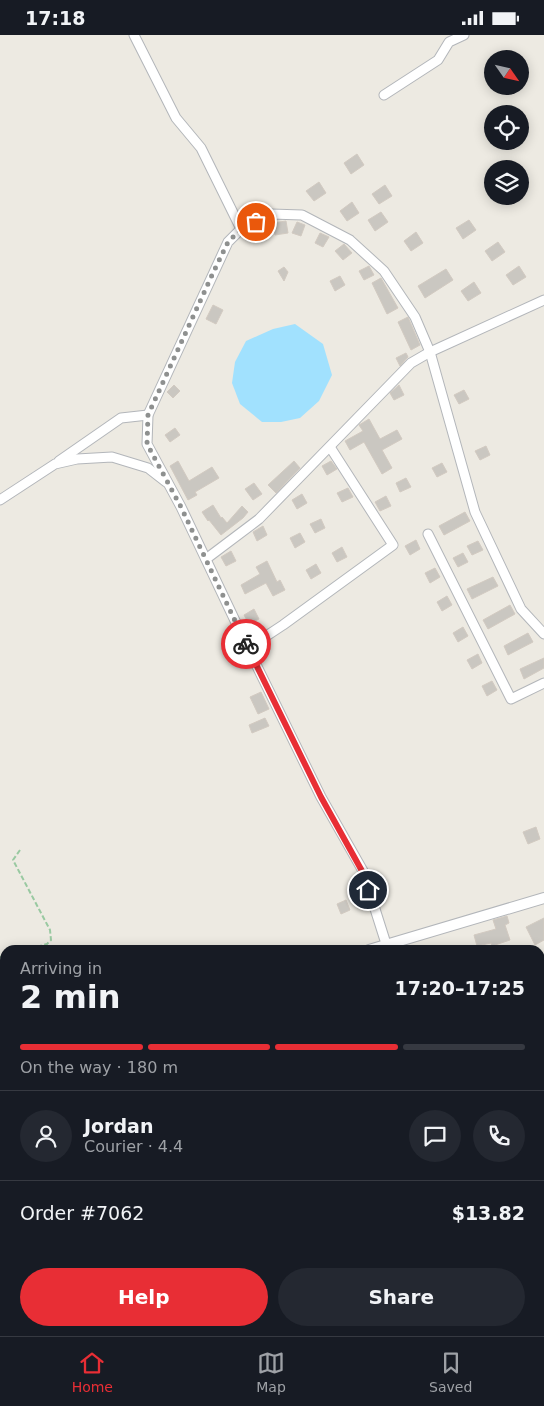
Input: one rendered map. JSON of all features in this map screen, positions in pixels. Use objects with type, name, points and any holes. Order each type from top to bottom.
[{"type":"street","points":[[134,35],[176,118],[202,148],[241,229]]},
{"type":"street","points":[[384,95],[438,60],[449,42],[464,35]]},
{"type":"street","points":[[386,945],[362,871],[321,797],[206,559],[147,444],[148,415],[228,242],[241,229],[271,214],[302,215],[350,240],[384,271],[415,317],[430,352],[475,512],[521,609],[544,634]]},
{"type":"street","points":[[206,559],[259,519],[411,363],[430,352],[544,300]]},
{"type":"street","points":[[0,500],[56,464],[121,418],[148,415]]},
{"type":"street","points":[[248,648],[283,625],[393,545],[330,447]]},
{"type":"street","points":[[56,464],[77,459],[112,457],[148,468],[168,483]]},
{"type":"street","points":[[428,534],[511,699],[544,683]]},
{"type":"street","points":[[393,945],[544,897]]},
{"type":"path","points":[[20,850],[13,860],[50,929],[51,940],[44,945]]},
{"type":"water","points":[[295,324],[323,344],[332,375],[319,401],[300,418],[281,422],[262,422],[240,404],[232,383],[235,362],[246,341],[273,329]]},
{"type":"building","points":[[357,154],[364,165],[351,174],[344,163]]},
{"type":"building","points":[[319,182],[326,193],[314,201],[306,191]]},
{"type":"building","points":[[385,185],[392,196],[379,204],[372,194]]},
{"type":"building","points":[[352,202],[359,213],[347,221],[340,211]]},
{"type":"building","points":[[381,212],[388,222],[375,231],[368,220]]},
{"type":"building","points":[[469,220],[476,230],[463,239],[456,228]]},
{"type":"building","points":[[286,221],[288,233],[275,235],[273,223]]},
{"type":"building","points":[[297,222],[305,225],[301,236],[292,233]]},
{"type":"building","points":[[416,232],[423,243],[411,251],[404,241]]},
{"type":"building","points":[[320,233],[329,237],[323,247],[315,243]]},
{"type":"building","points":[[498,242],[505,252],[492,261],[485,251]]},
{"type":"building","points":[[344,244],[352,253],[343,260],[335,251]]},
{"type":"building","points":[[369,266],[374,275],[364,280],[359,271]]},
{"type":"building","points":[[519,266],[526,277],[513,285],[506,275]]},
{"type":"building","points":[[284,267],[288,272],[284,281],[278,271]]},
{"type":"building","points":[[446,269],[453,280],[425,298],[418,286]]},
{"type":"building","points":[[340,276],[345,285],[335,291],[330,281]]},
{"type":"building","points":[[381,278],[398,308],[387,314],[372,283]]},
{"type":"building","points":[[474,282],[481,293],[468,301],[461,291]]},
{"type":"building","points":[[213,305],[223,310],[216,324],[206,319]]},
{"type":"building","points":[[408,317],[420,345],[411,350],[398,322]]},
{"type":"building","points":[[406,353],[408,357],[400,366],[396,358]]},
{"type":"building","points":[[174,385],[180,391],[173,398],[167,392]]},
{"type":"building","points":[[399,385],[404,395],[394,400],[390,393]]},
{"type":"building","points":[[464,390],[469,399],[459,404],[454,395]]},
{"type":"building","points":[[369,419],[380,439],[397,430],[402,439],[382,450],[392,468],[382,474],[364,442],[350,450],[345,441],[363,431],[359,425]]},
{"type":"building","points":[[175,428],[180,435],[170,442],[165,435]]},
{"type":"building","points":[[486,446],[490,455],[480,460],[475,451]]},
{"type":"building","points":[[178,461],[189,481],[212,467],[219,478],[195,492],[197,495],[188,500],[170,466]]},
{"type":"building","points":[[294,461],[300,468],[276,493],[268,485]]},
{"type":"building","points":[[331,461],[337,469],[327,475],[322,466]]},
{"type":"building","points":[[442,463],[447,472],[437,477],[432,468]]},
{"type":"building","points":[[406,478],[411,487],[400,492],[396,483]]},
{"type":"building","points":[[254,483],[262,494],[253,500],[245,489]]},
{"type":"building","points":[[348,488],[353,497],[342,502],[337,493]]},
{"type":"building","points":[[302,494],[307,503],[297,509],[292,500]]},
{"type":"building","points":[[386,496],[391,506],[380,511],[375,502]]},
{"type":"building","points":[[213,505],[221,518],[227,523],[242,506],[248,512],[221,535],[202,512]]},
{"type":"building","points":[[465,512],[470,521],[444,535],[439,526]]},
{"type":"building","points":[[321,519],[325,528],[315,533],[310,524]]},
{"type":"building","points":[[263,526],[267,535],[257,541],[253,532]]},
{"type":"building","points":[[300,533],[305,542],[295,548],[290,538]]},
{"type":"building","points":[[416,540],[420,549],[410,555],[405,546]]},
{"type":"building","points":[[478,541],[483,550],[472,555],[467,546]]},
{"type":"building","points":[[342,547],[347,557],[337,562],[332,553]]},
{"type":"building","points":[[231,551],[236,561],[226,566],[221,557]]},
{"type":"building","points":[[463,553],[468,562],[458,567],[453,558]]},
{"type":"building","points":[[267,561],[277,582],[280,580],[285,590],[273,596],[266,583],[245,594],[241,585],[260,574],[256,567]]},
{"type":"building","points":[[316,564],[321,573],[311,579],[306,570]]},
{"type":"building","points":[[435,568],[440,577],[430,583],[425,573]]},
{"type":"building","points":[[493,577],[498,586],[472,599],[467,589]]},
{"type":"building","points":[[447,596],[452,605],[442,611],[437,602]]},
{"type":"building","points":[[510,605],[515,614],[488,629],[483,620]]},
{"type":"building","points":[[254,609],[259,619],[249,624],[244,615]]},
{"type":"building","points":[[463,627],[468,636],[458,642],[453,633]]},
{"type":"building","points":[[528,633],[533,642],[508,655],[504,646]]},
{"type":"building","points":[[478,654],[482,663],[472,669],[467,660]]},
{"type":"building","points":[[544,658],[544,668],[524,679],[520,669]]},
{"type":"building","points":[[492,681],[497,690],[487,696],[482,686]]},
{"type":"building","points":[[261,692],[269,709],[258,714],[250,697]]},
{"type":"building","points":[[265,718],[269,726],[252,733],[249,725]]},
{"type":"building","points":[[536,827],[540,839],[528,844],[523,832]]},
{"type":"building","points":[[346,900],[350,910],[341,914],[337,904]]},
{"type":"building","points":[[507,916],[509,923],[505,925],[510,940],[495,945],[491,943],[477,945],[474,935],[496,929],[493,920]]},
{"type":"building","points":[[544,918],[544,940],[535,945],[526,927]]},
{"type":"way so far","points":[[246,644],[181,507],[147,444],[148,415],[228,242],[241,229],[256,222]]},
{"type":"route","points":[[246,644],[321,797],[362,871],[368,890]]}]
